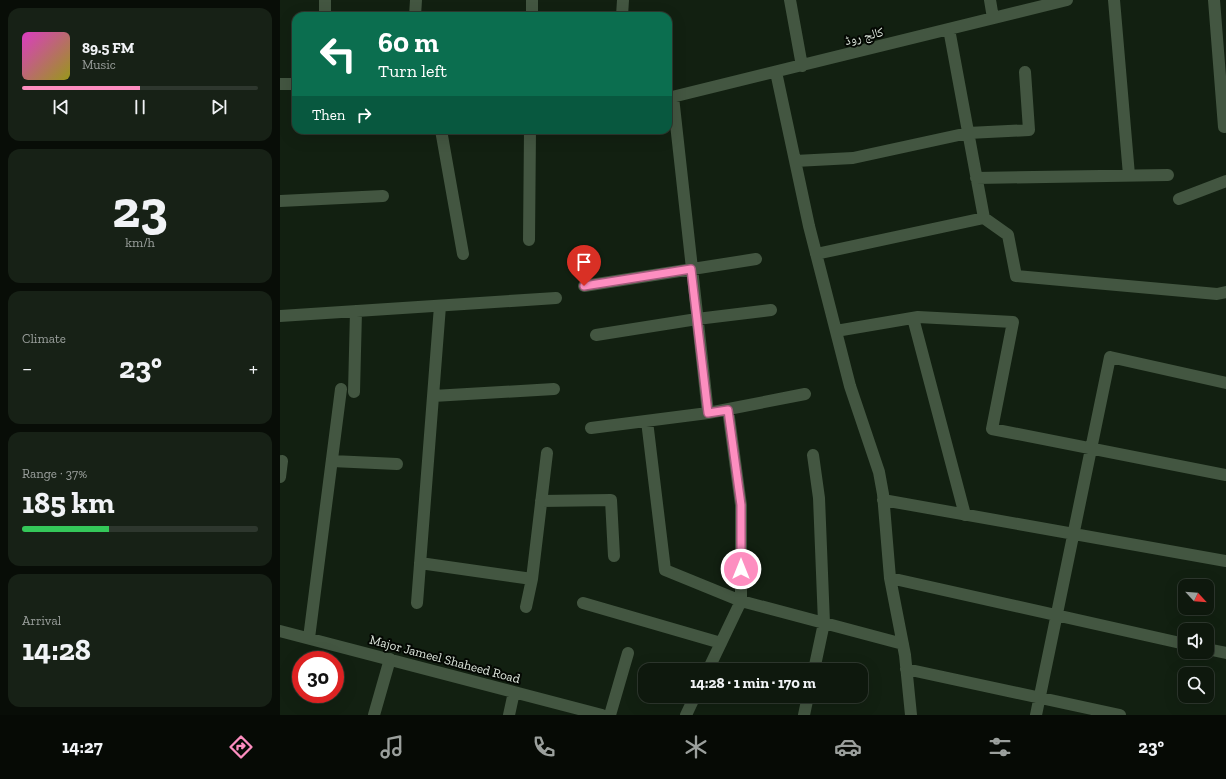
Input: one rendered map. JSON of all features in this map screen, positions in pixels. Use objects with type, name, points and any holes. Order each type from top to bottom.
[{"type":"street","points":[[325,0],[325,12]]},
{"type":"street","points":[[415,12],[416,0]]},
{"type":"street","points":[[532,0],[532,12]]},
{"type":"street","points":[[622,12],[623,0]]},
{"type":"street","points":[[790,0],[802,66]]},
{"type":"street","points":[[990,0],[993,18]]},
{"type":"street","name":"کالج روڈ","points":[[672,98],[1067,0]]},
{"type":"street","points":[[1114,0],[1129,176]]},
{"type":"street","points":[[1214,0],[1224,126]]},
{"type":"street","points":[[948,29],[984,218],[1008,234],[1016,276],[1217,294],[1226,292]]},
{"type":"street","points":[[776,72],[816,254],[850,386],[879,472],[890,578],[903,644],[911,715]]},
{"type":"street","points":[[795,161],[853,158],[968,133],[1028,130],[1025,72]]},
{"type":"street","points":[[280,84],[292,84]]},
{"type":"street","points":[[672,114],[708,413]]},
{"type":"street","points":[[442,134],[462,254]]},
{"type":"street","points":[[528,240],[530,134]]},
{"type":"street","points":[[976,178],[1168,175]]},
{"type":"street","points":[[1179,199],[1226,181]]},
{"type":"street","points":[[280,201],[383,196]]},
{"type":"street","points":[[816,254],[984,218]]},
{"type":"street","points":[[584,286],[756,259]]},
{"type":"street","points":[[280,316],[556,298]]},
{"type":"street","points":[[417,603],[440,306]]},
{"type":"street","points":[[596,335],[697,319],[771,310]]},
{"type":"street","points":[[354,392],[356,311]]},
{"type":"street","points":[[836,331],[913,318],[1013,322],[992,429],[1226,475]]},
{"type":"street","points":[[913,318],[965,515]]},
{"type":"street","points":[[1036,715],[1110,357],[1226,383]]},
{"type":"street","points":[[309,638],[341,389]]},
{"type":"street","points":[[433,396],[554,389]]},
{"type":"street","points":[[591,428],[728,410],[805,394]]},
{"type":"street","points":[[711,663],[741,601],[741,505],[728,410]]},
{"type":"street","points":[[647,421],[665,570],[741,601],[903,644]]},
{"type":"street","points":[[526,607],[532,579],[547,452]]},
{"type":"street","points":[[813,455],[819,498],[824,623],[815,663]]},
{"type":"street","points":[[280,477],[282,461]]},
{"type":"street","points":[[332,461],[397,464]]},
{"type":"street","points":[[541,501],[612,500],[614,556]]},
{"type":"street","points":[[883,500],[1226,561]]},
{"type":"street","points":[[420,563],[532,579]]},
{"type":"street","points":[[890,578],[1178,642]]},
{"type":"street","points":[[583,603],[721,643]]},
{"type":"street","name":"Major Jameel Shaheed Road","points":[[280,631],[602,715]]},
{"type":"street","points":[[1214,650],[1226,653]]},
{"type":"street","points":[[610,715],[628,653]]},
{"type":"street","points":[[374,715],[390,659]]},
{"type":"street","points":[[906,669],[1120,715]]},
{"type":"street","points":[[509,715],[514,692]]},
{"type":"street","points":[[686,715],[692,703]]},
{"type":"street","points":[[804,715],[807,703]]},
{"type":"route","points":[[584,286],[691,269],[708,413],[728,410],[741,505],[741,569]]}]
